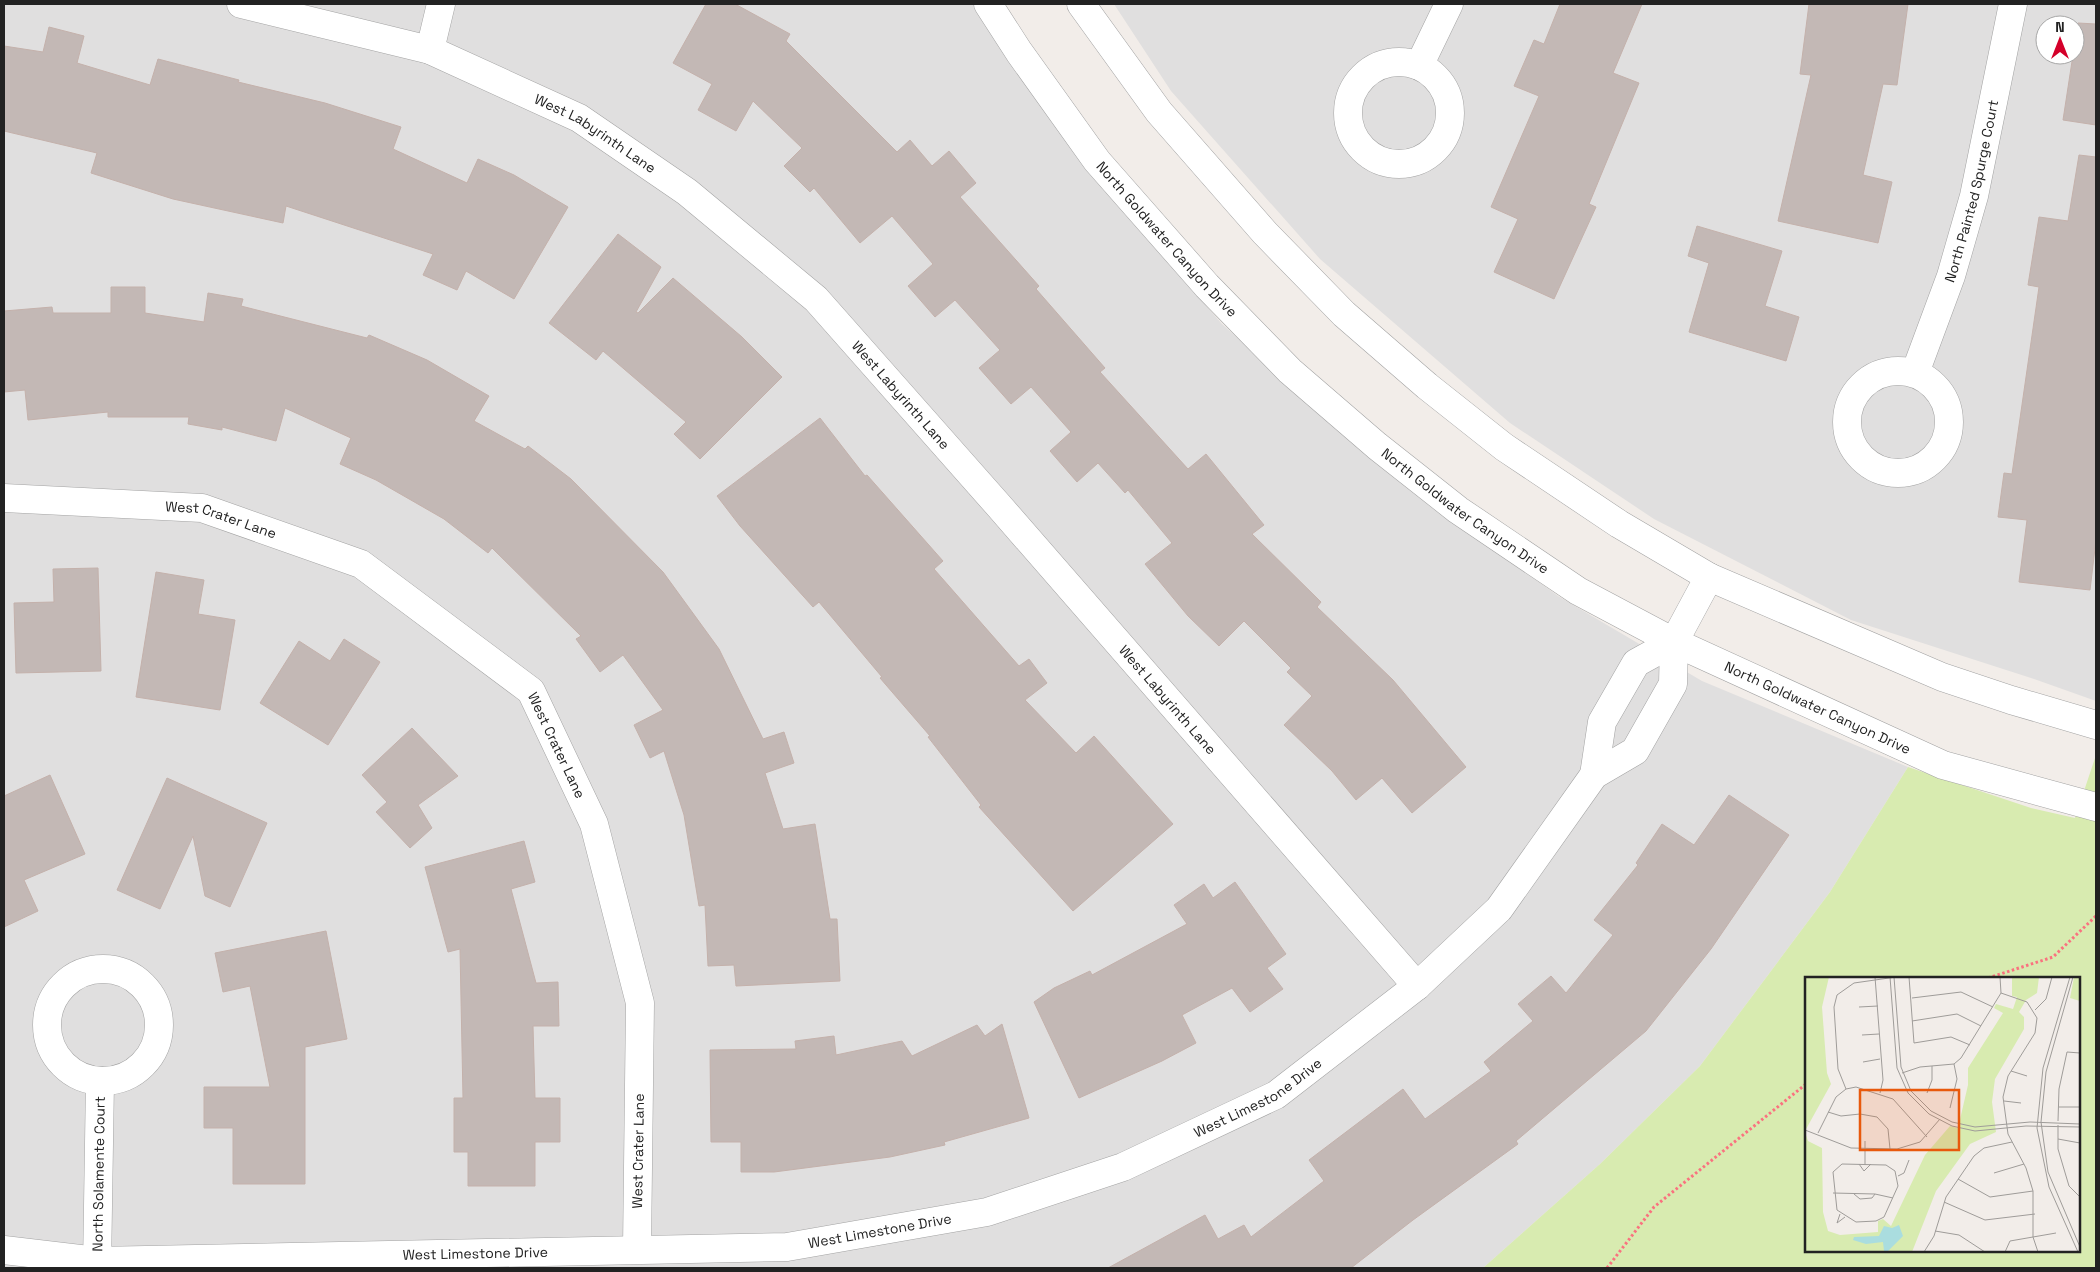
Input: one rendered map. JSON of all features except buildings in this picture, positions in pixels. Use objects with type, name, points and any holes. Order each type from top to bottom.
[{"type":"street","name":"West Labyrinth Lane","points":[[242,4],[430,50],[580,118],[687,192],[816,299],[1006,513],[1418,986]]},
{"type":"street","points":[[430,50],[441,4]]},
{"type":"street","name":"North Goldwater Canyon Drive","points":[[988,4],[1019,52],[1097,160],[1207,286],[1290,371],[1377,446],[1458,510],[1578,591],[1674,642],[1943,765],[2096,807]]},
{"type":"street","points":[[1081,4],[1159,112],[1265,233],[1344,314],[1427,386],[1504,448],[1619,524],[1709,577],[1942,677],[2096,725]]},
{"type":"street","points":[[1419,66],[1449,4]]},
{"type":"street","name":"North Painted Spurge Court","points":[[1915,373],[1950,276],[1974,196],[2013,4]]},
{"type":"street","name":"West Crater Lane","points":[[4,498],[202,508],[361,564],[531,691],[594,824],[640,1003],[637,1249]]},
{"type":"street","name":"West Limestone Drive","points":[[4,1250],[97,1265],[637,1249],[787,1247],[987,1212],[1114,1170],[1276,1095],[1418,986],[1499,909],[1594,774],[1635,751],[1673,684],[1674,642],[1709,577]]},
{"type":"street","name":"West Limestone Drive","points":[[1594,774],[1602,722],[1636,663],[1674,642]]},
{"type":"street","name":"North Solamente Court","points":[[91,970],[109,970],[126,973],[140,982],[152,996],[158,1012],[160,1029],[155,1047],[147,1062],[117,1080],[100,1081],[83,1077],[67,1068],[56,1055],[49,1038],[47,1021],[51,1003],[60,988],[75,977],[91,970]]},
{"type":"street","name":"North Solamente Court","points":[[97,1265],[100,1081]]},
{"type":"path","points":[[1992,977],[2021,969],[2053,956],[2096,916]]},
{"type":"path","points":[[1607,1268],[1654,1206],[1805,1085]]},
{"type":"shaded area","points":[[4,4],[975,4],[1091,173],[1222,324],[1391,475],[1558,596],[1702,681],[1908,767],[1830,892],[1700,1066],[1600,1164],[1483,1268],[4,1268]]},
{"type":"shaded area","points":[[1114,4],[2096,4],[2096,701],[1851,620],[1654,519],[1510,423],[1320,259],[1171,91]]},
{"type":"green space","points":[[2096,755],[2096,1268],[1483,1268],[1600,1164],[1700,1066],[1830,892],[1908,767],[2031,808],[2075,818]]}]
